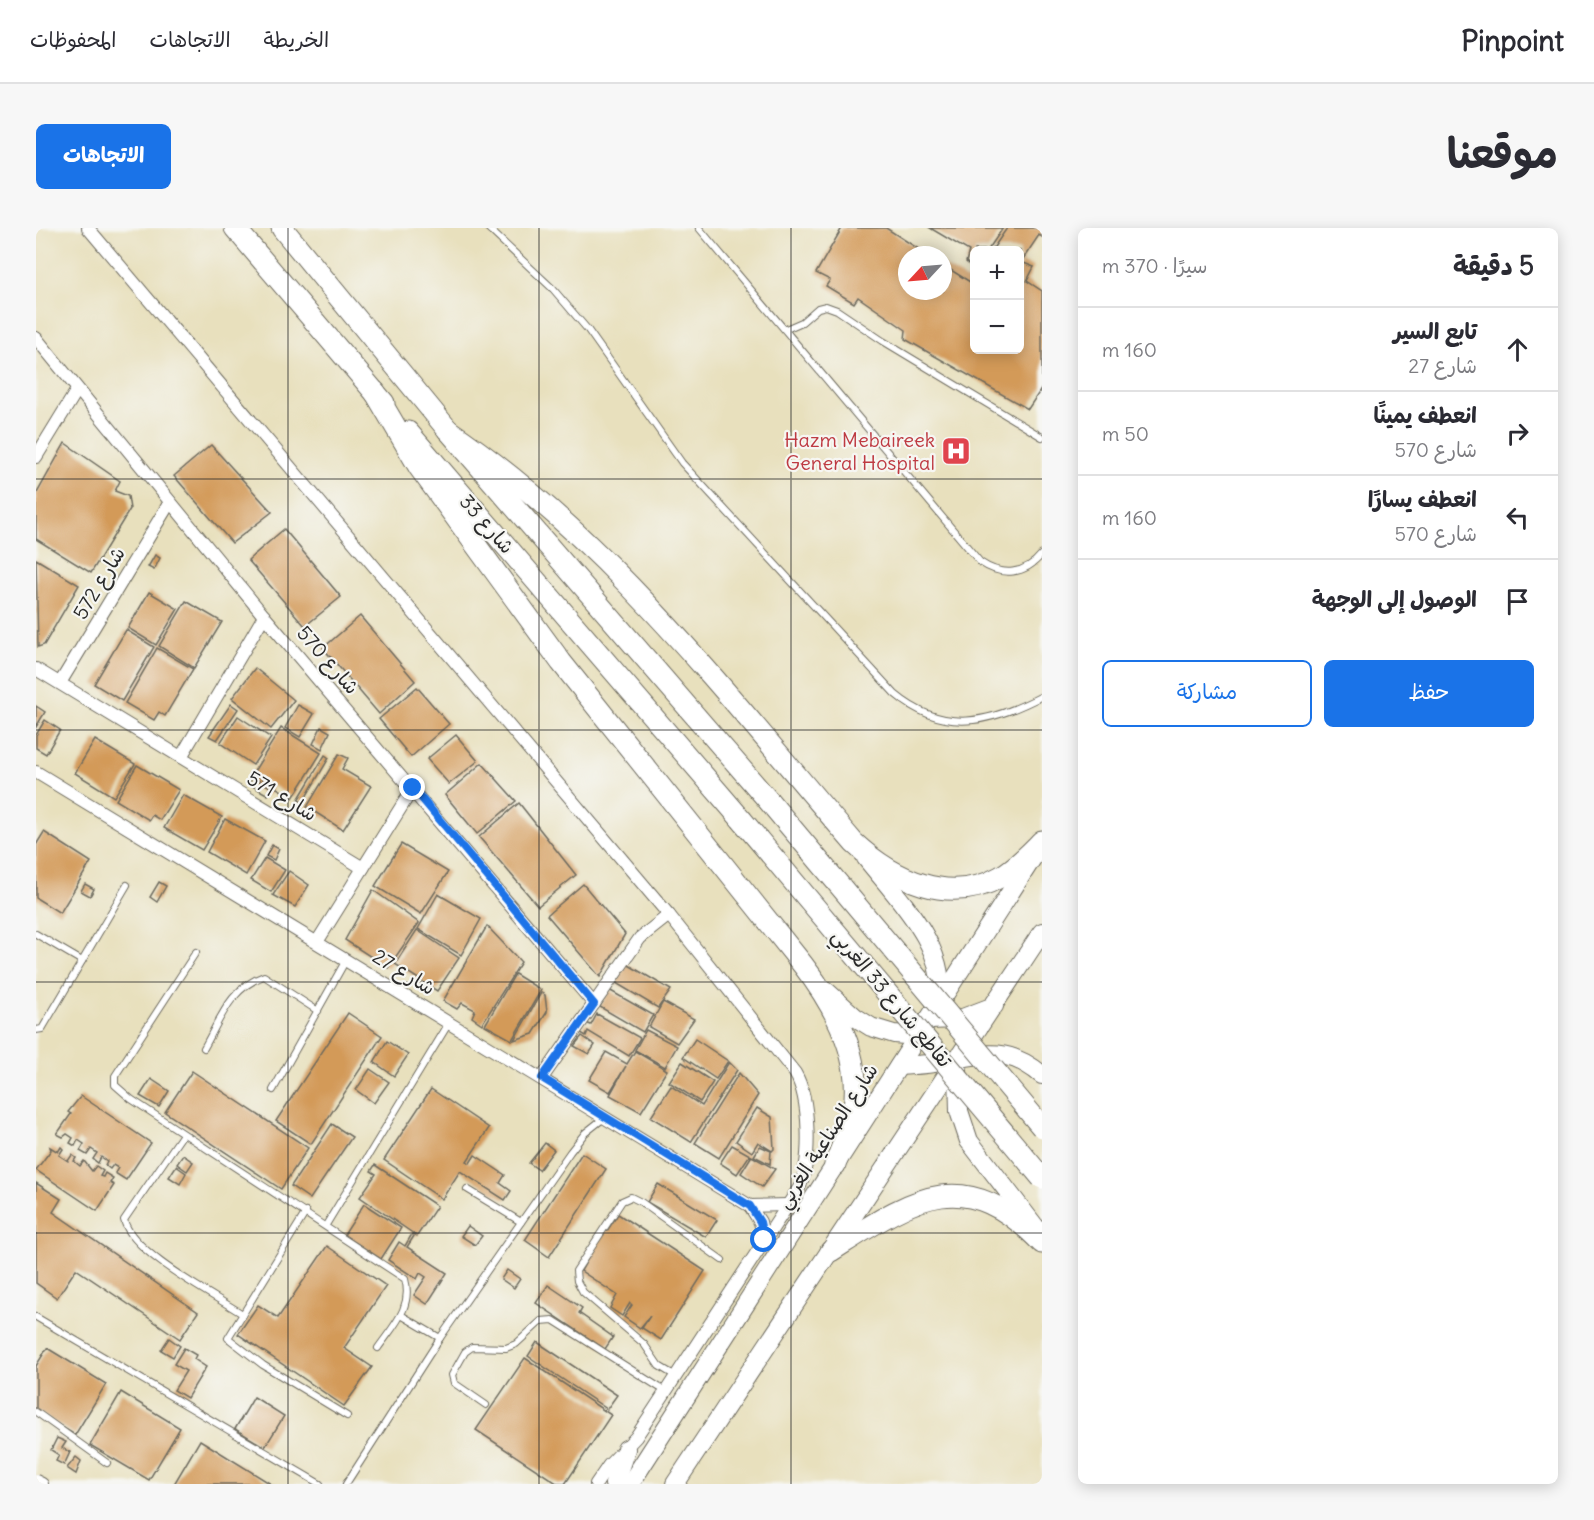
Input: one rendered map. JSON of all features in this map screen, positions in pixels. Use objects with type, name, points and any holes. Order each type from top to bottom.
[{"type":"highway","name":"شارع 33","points":[[235,228],[741,819]]},
{"type":"highway","name":"شارع 33","points":[[282,228],[448,430],[768,800]]},
{"type":"highway","points":[[375,393],[418,467],[561,662],[815,980],[835,1014],[847,1043],[855,1077],[851,1121],[835,1165]]},
{"type":"highway","points":[[448,430],[533,492],[608,561],[854,843],[876,863],[901,877],[928,886],[957,888],[985,884],[1002,877],[1042,842]]},
{"type":"highway","name":"تقاطع شارع 33 الغربي","points":[[768,800],[1042,1127]]},
{"type":"highway","name":"تقاطع شارع 33 الغربي","points":[[741,819],[1042,1178]]},
{"type":"highway","points":[[831,1251],[901,1207],[927,1198],[953,1196],[988,1203],[1004,1210],[1042,1243]]},
{"type":"main road","name":"شارع الصناعية الغربي","points":[[630,1484],[1042,842]]},
{"type":"main road","points":[[854,843],[929,941],[941,988],[928,1020],[940,1062],[940,1087]]},
{"type":"main road","points":[[675,1484],[1042,932]]},
{"type":"main road","points":[[815,980],[855,1017],[880,1031],[905,1035],[928,1020],[960,1019],[994,1006]]},
{"type":"main road","points":[[950,986],[960,1019],[959,1111],[969,1141],[1042,1236]]},
{"type":"main road","points":[[899,1066],[940,1062],[980,1053],[1002,1054],[1023,1062],[1042,1076]]},
{"type":"main road","points":[[614,1484],[626,1449]]},
{"type":"street","points":[[88,228],[669,915],[795,1072],[802,1086],[806,1102],[806,1168],[802,1181],[626,1449],[609,1465],[596,1484]]},
{"type":"street","name":"شارع 570","points":[[36,338],[264,616],[413,788],[594,1004]]},
{"type":"street","points":[[36,457],[77,390]]},
{"type":"street","name":"شارع 572","points":[[60,683],[170,502]]},
{"type":"street","points":[[181,756],[264,616]]},
{"type":"street","name":"شارع 571","points":[[36,669],[363,868]]},
{"type":"street","name":"شارع 27","points":[[36,772],[750,1206]]},
{"type":"street","points":[[317,942],[413,788]]},
{"type":"street","points":[[542,1078],[640,938],[669,915]]},
{"type":"street","points":[[750,1206],[788,1205]]},
{"type":"street","points":[[750,1206],[760,1222],[764,1240]]},
{"type":"street","points":[[36,1481],[42,1484]]},
{"type":"lane","points":[[488,228],[553,289],[588,330],[682,463],[895,694],[926,714],[962,721],[996,716],[1042,696]]},
{"type":"lane","points":[[702,229],[981,562],[991,569],[1014,572],[1026,569],[1042,554]]},
{"type":"lane","points":[[786,329],[802,322],[818,308],[826,306],[837,310],[892,347],[1042,437]]},
{"type":"lane","points":[[36,1030],[42,1029],[127,885]]},
{"type":"lane","points":[[36,934],[82,961]]},
{"type":"lane","points":[[196,952],[115,1076],[115,1085],[120,1091],[183,1134],[326,1225],[405,1279],[409,1294],[401,1315],[378,1348]]},
{"type":"lane","points":[[273,1090],[346,960]]},
{"type":"lane","points":[[204,1048],[237,990],[249,981],[264,976],[318,1011]]},
{"type":"lane","points":[[326,1225],[449,1022]]},
{"type":"lane","points":[[346,1484],[440,1338],[570,1152],[585,1133],[604,1118]]},
{"type":"lane","points":[[183,1134],[124,1220],[126,1228],[143,1250],[241,1313]]},
{"type":"lane","points":[[467,1189],[521,1222]]},
{"type":"lane","points":[[674,1375],[658,1366],[644,1344],[583,1292],[577,1281],[576,1271],[622,1201],[631,1197],[722,1260]]},
{"type":"lane","points":[[306,1212],[241,1313],[228,1338],[263,1365],[346,1416]]},
{"type":"lane","points":[[401,1315],[440,1338]]},
{"type":"lane","points":[[36,1317],[320,1484]]},
{"type":"lane","points":[[486,1405],[454,1383],[452,1375],[465,1352],[472,1347],[506,1348],[516,1344],[541,1321],[553,1320],[665,1391]]},
{"type":"lane","points":[[36,1412],[107,1463]]},
{"type":"building","points":[[842,228],[886,228],[914,246],[898,246],[898,300],[952,300],[952,271],[970,282],[970,354],[1024,354],[1024,263],[1034,267],[1027,281],[1042,291],[1042,388],[1028,409],[905,339],[906,330],[858,297],[854,303],[826,286],[830,280],[816,273]]},
{"type":"building","points":[[930,228],[1003,228],[991,246],[970,246],[970,266],[966,262],[969,251]]},
{"type":"building","points":[[1007,228],[1042,228],[1042,237],[1039,235],[1024,258],[1024,246],[995,246]]},
{"type":"building","points":[[65,443],[120,481],[115,491],[128,496],[130,509],[91,573],[36,539],[36,495]]},
{"type":"building","points":[[211,445],[272,512],[232,543],[174,476]]},
{"type":"building","points":[[284,529],[341,597],[305,626],[248,560]]},
{"type":"building","points":[[155,555],[160,558],[154,570],[148,567]]},
{"type":"building","points":[[36,559],[79,585],[44,645],[38,647]]},
{"type":"building","points":[[149,592],[178,609],[156,645],[128,628]]},
{"type":"building","points":[[186,601],[222,622],[194,668],[159,646]]},
{"type":"building","points":[[360,616],[415,681],[379,714],[323,648]]},
{"type":"building","points":[[126,630],[154,647],[122,701],[94,684]]},
{"type":"building","points":[[157,648],[193,669],[165,716],[159,712],[154,720],[125,703]]},
{"type":"building","points":[[255,668],[294,700],[271,729],[232,698]]},
{"type":"building","points":[[417,687],[449,724],[411,757],[379,719]]},
{"type":"building","points":[[231,704],[238,709],[217,740],[209,736]]},
{"type":"building","points":[[298,705],[314,714],[300,737],[285,728]]},
{"type":"building","points":[[36,706],[45,712],[36,727]]},
{"type":"building","points":[[238,716],[271,738],[253,765],[220,743]]},
{"type":"building","points":[[45,720],[60,730],[46,754],[36,748],[36,735]]},
{"type":"building","points":[[321,727],[330,732],[322,749],[313,744]]},
{"type":"building","points":[[281,728],[321,753],[293,798],[253,773]]},
{"type":"building","points":[[456,735],[478,761],[449,784],[427,759]]},
{"type":"building","points":[[95,740],[135,764],[114,797],[75,773]]},
{"type":"building","points":[[339,754],[348,758],[342,769],[371,786],[343,830],[307,807]]},
{"type":"building","points":[[325,755],[329,758],[303,802],[298,800]]},
{"type":"building","points":[[482,763],[516,801],[477,834],[445,795]]},
{"type":"building","points":[[137,765],[179,790],[160,820],[152,815],[149,820],[116,800]]},
{"type":"building","points":[[253,777],[272,788],[268,795],[249,784]]},
{"type":"building","points":[[183,795],[222,817],[202,850],[164,828]]},
{"type":"building","points":[[519,803],[576,875],[538,906],[479,837]]},
{"type":"building","points":[[225,819],[265,841],[246,875],[207,852]]},
{"type":"building","points":[[44,832],[91,862],[60,913],[36,898],[36,845]]},
{"type":"building","points":[[401,844],[448,872],[421,914],[375,886]]},
{"type":"building","points":[[272,845],[279,849],[274,860],[266,856]]},
{"type":"building","points":[[265,858],[285,870],[271,892],[251,880]]},
{"type":"building","points":[[289,871],[309,885],[295,907],[273,895]]},
{"type":"building","points":[[159,882],[166,886],[157,902],[150,897]]},
{"type":"building","points":[[85,884],[94,889],[90,896],[81,891]]},
{"type":"building","points":[[583,884],[625,934],[600,977],[547,915]]},
{"type":"building","points":[[373,890],[419,923],[388,968],[345,940]]},
{"type":"building","points":[[438,894],[481,919],[461,955],[418,929]]},
{"type":"building","points":[[487,926],[521,962],[482,1024],[472,1017],[475,1010],[462,1003],[457,1009],[443,1001]]},
{"type":"building","points":[[417,930],[459,958],[437,991],[395,964]]},
{"type":"building","points":[[627,964],[671,990],[658,1008],[616,983]]},
{"type":"building","points":[[515,974],[541,990],[512,1040],[485,1025]]},
{"type":"building","points":[[609,990],[653,1015],[643,1032],[600,1007]]},
{"type":"building","points":[[541,993],[545,995],[547,1012],[533,1034],[514,1040]]},
{"type":"building","points":[[663,1002],[694,1019],[677,1043],[649,1027]]},
{"type":"building","points":[[348,1013],[382,1036],[311,1144],[276,1121]]},
{"type":"building","points":[[597,1014],[640,1038],[629,1056],[588,1031],[586,1036],[581,1033],[586,1023],[591,1025]]},
{"type":"building","points":[[646,1030],[677,1046],[665,1067],[635,1050]]},
{"type":"building","points":[[582,1036],[595,1045],[589,1054],[574,1046]]},
{"type":"building","points":[[695,1039],[728,1061],[716,1079],[683,1057]]},
{"type":"building","points":[[387,1041],[408,1055],[394,1076],[374,1062]]},
{"type":"building","points":[[635,1051],[667,1070],[641,1112],[610,1095],[626,1066],[610,1092],[589,1080],[606,1052],[627,1064]]},
{"type":"building","points":[[682,1062],[713,1082],[700,1102],[669,1082]]},
{"type":"building","points":[[729,1062],[737,1070],[691,1142],[651,1117],[671,1086],[702,1106]]},
{"type":"building","points":[[370,1069],[389,1082],[374,1103],[356,1090]]},
{"type":"building","points":[[192,1071],[308,1148],[281,1189],[165,1112]]},
{"type":"building","points":[[739,1073],[758,1095],[719,1158],[695,1143]]},
{"type":"building","points":[[151,1079],[169,1091],[159,1107],[140,1096]]},
{"type":"building","points":[[431,1089],[489,1128],[467,1161],[470,1163],[475,1155],[505,1175],[500,1183],[511,1191],[505,1200],[460,1171],[442,1199],[384,1160]]},
{"type":"building","points":[[81,1096],[151,1143],[126,1180],[115,1173],[118,1168],[113,1165],[110,1169],[105,1165],[107,1161],[101,1157],[98,1163],[93,1159],[97,1153],[91,1149],[87,1155],[80,1151],[84,1144],[78,1140],[75,1146],[70,1143],[73,1138],[67,1134],[63,1137],[57,1134],[71,1114],[68,1112]]},
{"type":"building","points":[[757,1108],[772,1117],[774,1149],[772,1151],[758,1142],[752,1152],[736,1141]]},
{"type":"building","points":[[332,1124],[352,1137],[310,1199],[291,1186]]},
{"type":"building","points":[[545,1143],[554,1150],[539,1170],[529,1163]]},
{"type":"building","points":[[732,1145],[775,1169],[762,1187],[741,1173],[751,1157],[749,1156],[737,1174],[720,1163]]},
{"type":"building","points":[[760,1146],[771,1151],[770,1164],[754,1156]]},
{"type":"building","points":[[50,1147],[58,1152],[61,1147],[63,1149],[59,1155],[68,1161],[72,1155],[76,1158],[74,1161],[80,1166],[84,1161],[92,1171],[96,1166],[103,1171],[100,1176],[103,1177],[105,1173],[113,1178],[110,1183],[114,1185],[97,1211],[36,1170],[51,1150]]},
{"type":"building","points":[[582,1153],[606,1169],[549,1257],[525,1240]]},
{"type":"building","points":[[183,1155],[193,1162],[187,1171],[177,1164]]},
{"type":"building","points":[[375,1165],[437,1206],[417,1236],[360,1197],[376,1174],[371,1171]]},
{"type":"building","points":[[176,1166],[186,1173],[180,1184],[169,1177]]},
{"type":"building","points":[[36,1183],[61,1199],[53,1212],[198,1312],[180,1339],[76,1269],[57,1298],[36,1283]]},
{"type":"building","points":[[658,1184],[717,1220],[706,1237],[647,1202]]},
{"type":"building","points":[[364,1204],[401,1228],[381,1259],[344,1235]]},
{"type":"building","points":[[618,1214],[705,1271],[661,1340],[642,1328],[650,1316],[640,1328],[624,1317],[632,1305],[630,1303],[622,1316],[610,1308],[617,1295],[581,1271],[603,1232],[607,1231]]},
{"type":"building","points":[[468,1226],[482,1236],[475,1245],[461,1236]]},
{"type":"building","points":[[412,1234],[414,1236],[407,1247],[447,1273],[427,1304],[414,1295],[426,1277],[420,1273],[417,1279],[388,1260],[399,1242],[405,1246]]},
{"type":"building","points":[[327,1246],[386,1286],[344,1348],[372,1367],[344,1406],[238,1334],[258,1305],[278,1318]]},
{"type":"building","points":[[507,1270],[520,1279],[514,1288],[501,1279]]},
{"type":"building","points":[[548,1285],[582,1308],[579,1313],[613,1337],[605,1349],[536,1303]]},
{"type":"building","points":[[169,1338],[180,1346],[173,1357],[161,1350]]},
{"type":"building","points":[[537,1342],[617,1395],[607,1409],[528,1356]]},
{"type":"building","points":[[47,1348],[106,1384],[75,1435],[36,1411],[36,1366]]},
{"type":"building","points":[[184,1348],[196,1355],[194,1359],[206,1367],[187,1398],[174,1390],[186,1371],[174,1364]]},
{"type":"building","points":[[525,1358],[611,1415],[565,1484],[558,1484],[476,1430]]},
{"type":"building","points":[[121,1392],[180,1428],[149,1480],[90,1445]]},
{"type":"building","points":[[254,1397],[284,1416],[265,1447],[235,1429]]},
{"type":"building","points":[[57,1438],[66,1442],[62,1448],[70,1452],[64,1465],[56,1461],[59,1455],[51,1450]]},
{"type":"building","points":[[200,1440],[271,1484],[174,1484]]},
{"type":"building","points":[[76,1457],[81,1461],[76,1474],[67,1468]]},
{"type":"place","name":"Hazm Mebaireek General Hospital","points":[[956,451]]},
{"type":"route","points":[[413,788],[594,1004],[542,1078],[750,1206],[760,1222],[764,1240]]}]
